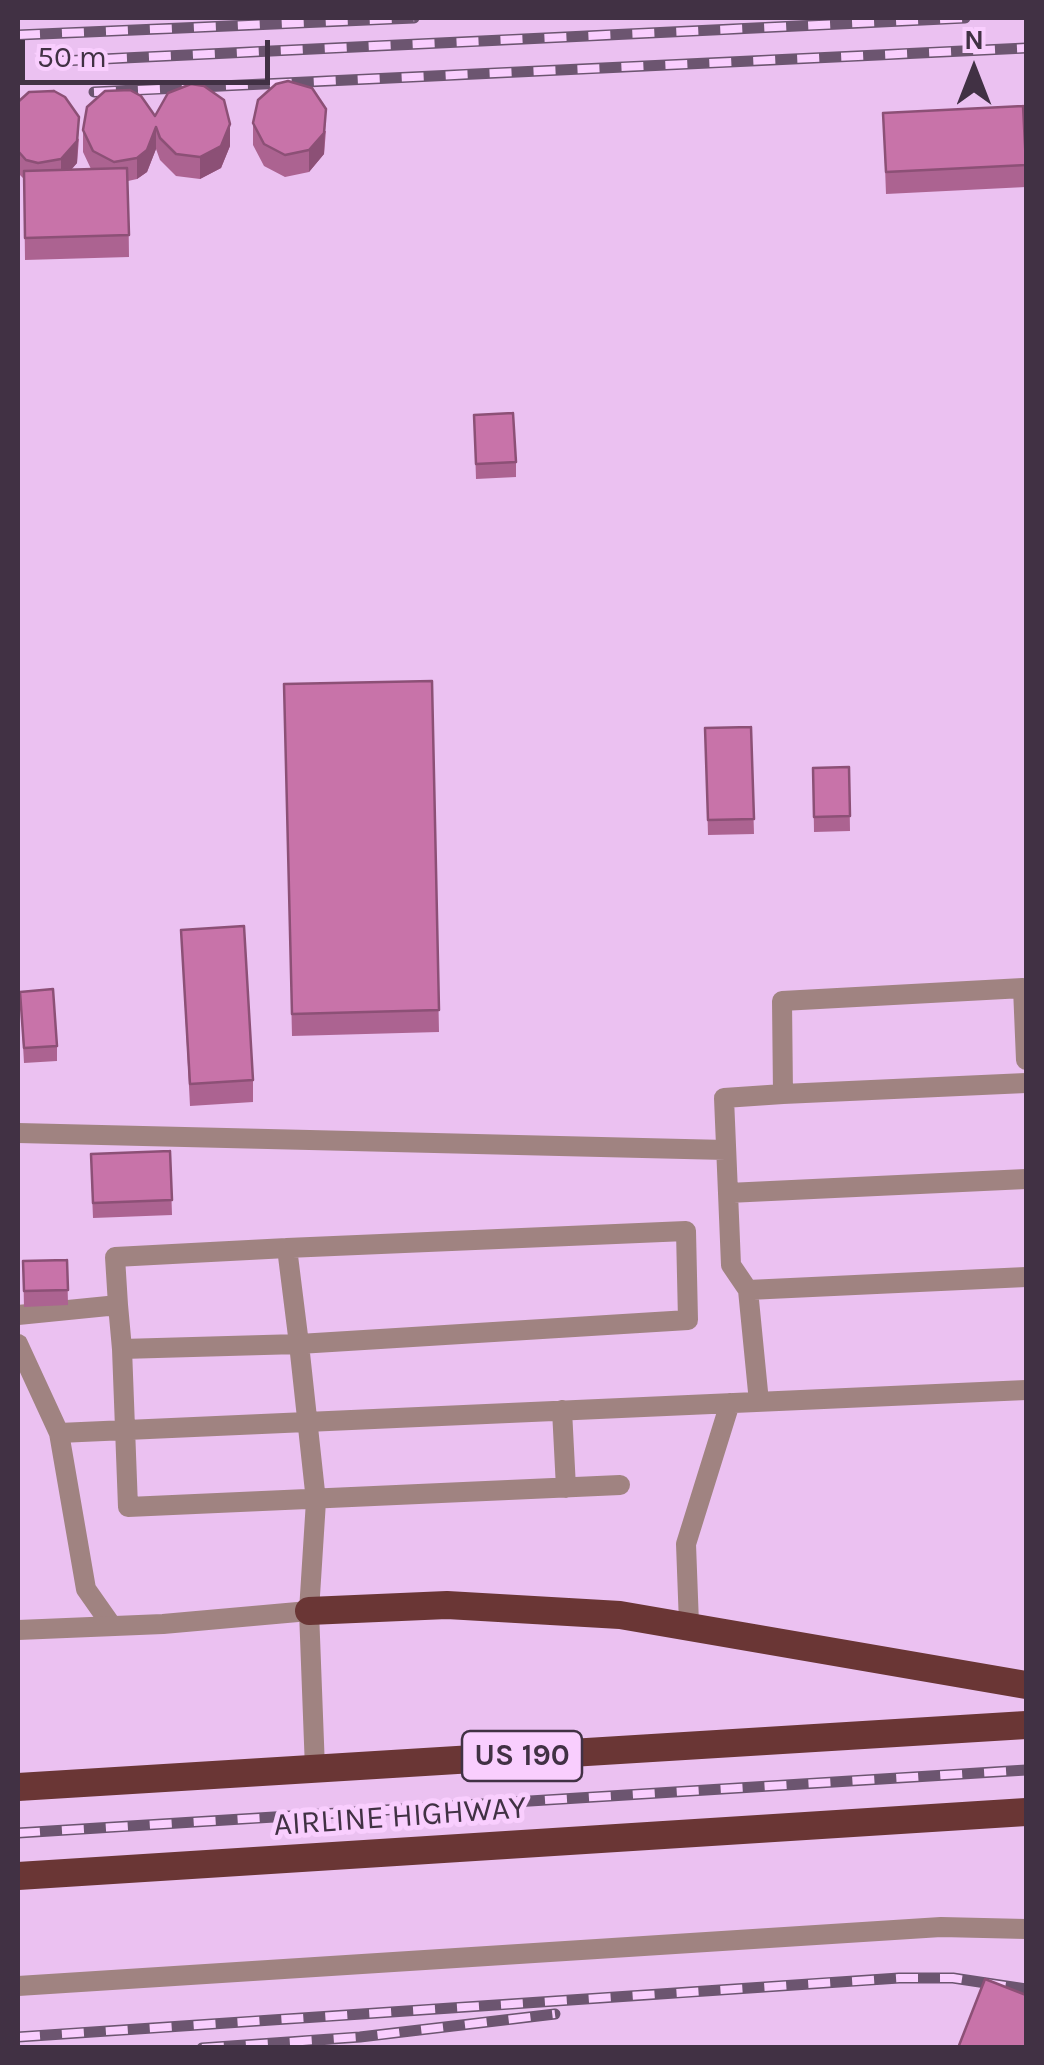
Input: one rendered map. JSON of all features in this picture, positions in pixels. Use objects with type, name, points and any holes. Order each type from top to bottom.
[{"type":"highway","points":[[308,1612],[447,1605],[570,1610],[689,1624],[1026,1685]]},
{"type":"highway","name":"AIRLINE HIGHWAY","points":[[18,1787],[1026,1725]]},
{"type":"highway","name":"AIRLINE HIGHWAY","points":[[18,1876],[1026,1812]]},
{"type":"street","points":[[783,1094],[782,1001],[1022,988],[1026,1060]]},
{"type":"street","points":[[758,1402],[748,1290],[731,1266],[724,1098],[1026,1084]]},
{"type":"street","points":[[18,1133],[726,1150]]},
{"type":"street","points":[[728,1193],[1026,1179]]},
{"type":"street","points":[[122,1349],[299,1344],[688,1320],[686,1231],[115,1257],[128,1507],[620,1485]]},
{"type":"street","name":"AIRLINE HIGHWAY","points":[[287,1248],[316,1501],[308,1612],[315,1769]]},
{"type":"street","points":[[748,1290],[1026,1277]]},
{"type":"street","points":[[18,1315],[118,1305]]},
{"type":"street","points":[[18,1344],[59,1432],[86,1589],[112,1626]]},
{"type":"street","points":[[59,1432],[1026,1390]]},
{"type":"street","points":[[689,1624],[686,1544],[730,1403]]},
{"type":"street","points":[[562,1410],[566,1488]]},
{"type":"street","points":[[18,1630],[308,1612]]},
{"type":"street","points":[[18,1986],[941,1927],[1026,1928]]},
{"type":"building","points":[[288,81],[312,88],[326,109],[324,133],[309,150],[285,155],[264,144],[253,123],[258,100],[276,84]]},
{"type":"building","points":[[191,84],[204,86],[224,100],[230,124],[221,146],[200,157],[176,154],[160,138],[156,127],[147,150],[137,158],[114,162],[93,151],[83,130],[87,107],[105,91],[130,90],[141,96],[155,116],[168,93]]},
{"type":"building","points":[[54,91],[65,97],[79,117],[77,141],[61,159],[38,163],[26,160],[18,151],[18,102],[29,92]]},
{"type":"building","points":[[1023,106],[1026,165],[886,172],[883,113]]},
{"type":"building","points":[[127,168],[129,235],[25,238],[24,171]]},
{"type":"building","points":[[513,413],[516,462],[476,464],[474,415]]},
{"type":"building","points":[[432,681],[439,1010],[292,1014],[284,684]]},
{"type":"building","points":[[751,727],[754,819],[708,820],[705,728]]},
{"type":"building","points":[[849,767],[850,816],[814,817],[813,768]]},
{"type":"building","points":[[244,926],[253,1080],[190,1084],[181,930]]},
{"type":"building","points":[[53,989],[57,1046],[24,1048],[20,992]]},
{"type":"building","points":[[170,1151],[172,1200],[93,1203],[91,1154]]},
{"type":"building","points":[[67,1260],[68,1290],[24,1291],[23,1261]]},
{"type":"building","points":[[985,1979],[1026,1995],[1026,2048],[958,2048]]},
{"type":"railway","points":[[18,35],[414,18]]},
{"type":"railway","points":[[61,61],[965,18]]},
{"type":"railway","points":[[94,92],[1026,48]]},
{"type":"railway","points":[[18,1833],[1026,1770]]},
{"type":"railway","points":[[18,2037],[899,1978],[953,1978],[1026,1989]]},
{"type":"railway","points":[[202,2048],[360,2037],[555,2014]]}]
